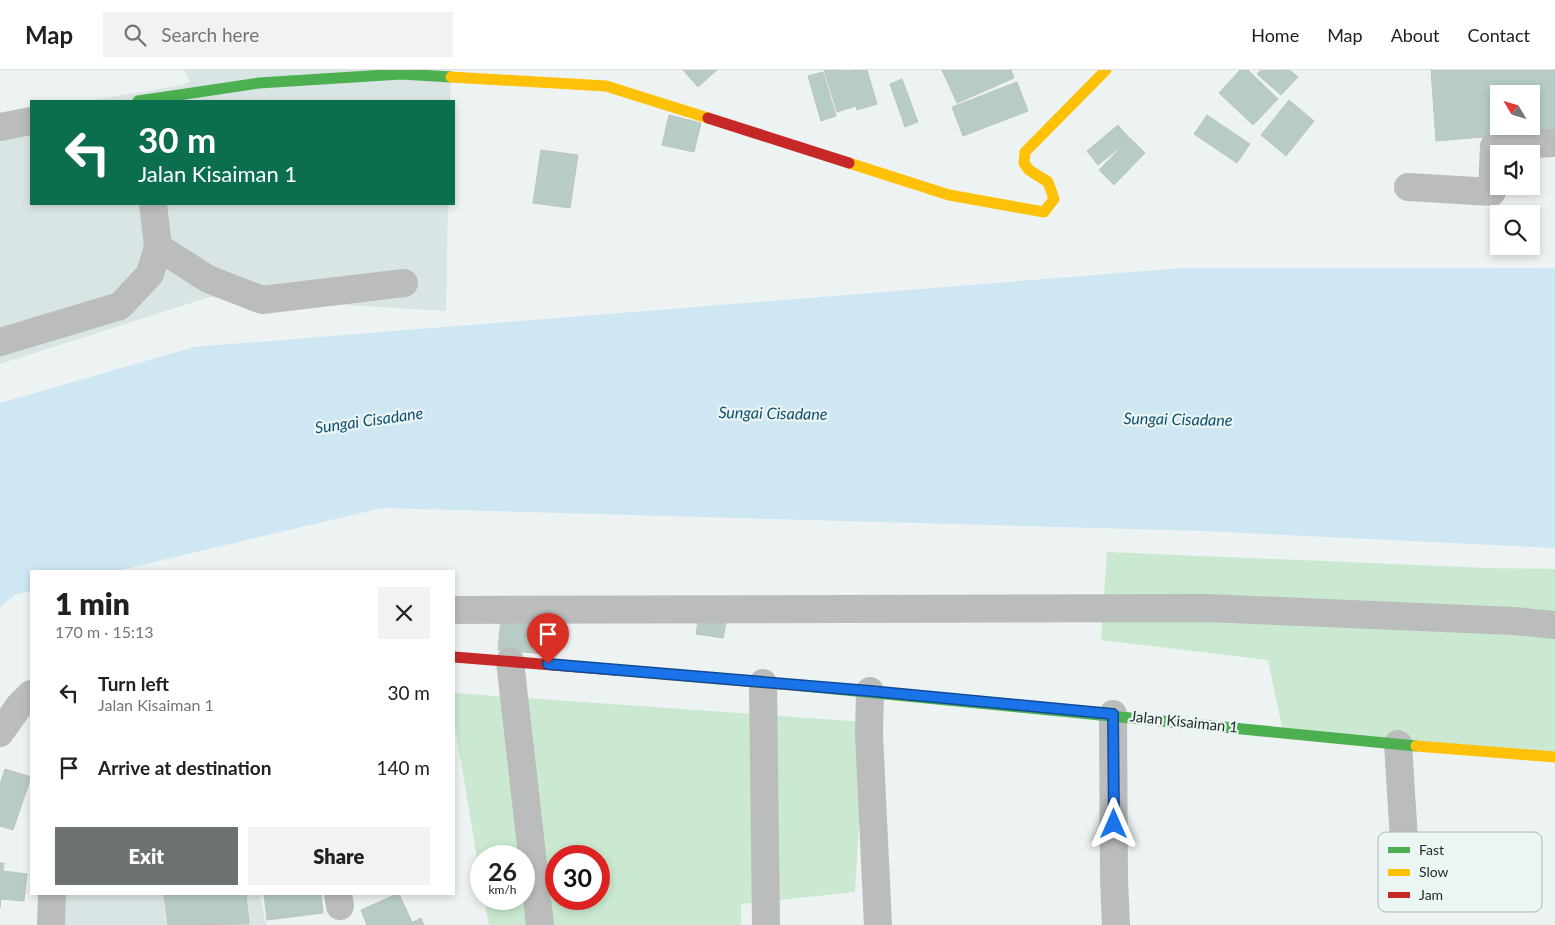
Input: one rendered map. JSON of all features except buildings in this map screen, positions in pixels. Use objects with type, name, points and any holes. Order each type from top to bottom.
[{"type":"street","points":[[147,100],[259,83],[401,74],[603,78],[949,195],[1044,212],[1054,199],[1048,182],[1030,170],[1024,163],[1025,152],[1106,70]]},
{"type":"street","points":[[0,127],[30,121]]},
{"type":"street","points":[[1408,187],[1492,192],[1494,146],[1555,143]]},
{"type":"street","points":[[0,342],[120,306],[150,274],[158,247],[153,205]]},
{"type":"street","points":[[158,247],[208,279],[262,300],[404,283]]},
{"type":"street","points":[[455,610],[1208,608],[1514,621],[1555,625]]},
{"type":"street","name":"Jalan Kisaiman 1","points":[[455,657],[870,691],[1398,744],[1555,757]]},
{"type":"street","points":[[510,661],[540,925]]},
{"type":"street","points":[[763,683],[766,925]]},
{"type":"street","points":[[870,691],[869,734],[878,925]]},
{"type":"street","points":[[0,733],[19,706],[30,695]]},
{"type":"street","points":[[1113,714],[1116,925]]},
{"type":"street","points":[[1398,744],[1404,832]]},
{"type":"street","points":[[51,925],[52,895]]},
{"type":"shaded area","points":[[184,70],[451,70],[450,100],[95,100],[183,85],[190,81]]},
{"type":"shaded area","points":[[30,111],[30,205],[448,205],[446,311],[210,297],[0,364],[0,117]]},
{"type":"shaded area","points":[[58,895],[260,895],[266,925],[58,925]]},
{"type":"green space","points":[[1107,552],[1489,568],[1555,569],[1555,758],[1284,737],[1268,660],[1101,640]]},
{"type":"green space","points":[[455,693],[865,722],[855,892],[741,904],[741,925],[489,925],[486,910],[535,910],[535,845],[475,845],[455,727]]},
{"type":"water","name":"Sungai Cisadane","points":[[1183,268],[1555,268],[1555,548],[1204,531],[382,508],[120,570],[30,570],[30,591],[15,595],[0,607],[0,403],[194,347]]},
{"type":"traffic: fast","points":[[145,100],[259,83],[401,74],[451,77]]},
{"type":"traffic: fast","points":[[804,686],[1416,746]]},
{"type":"traffic: slow","points":[[849,163],[949,195],[1044,212],[1054,199],[1048,182],[1029,170],[1024,163],[1025,152],[1106,70]]},
{"type":"traffic: slow","points":[[451,77],[606,86],[708,118]]},
{"type":"traffic: slow","points":[[615,670],[804,686]]},
{"type":"traffic: slow","points":[[1416,746],[1555,757]]},
{"type":"traffic: jam","points":[[708,118],[849,163]]},
{"type":"traffic: jam","points":[[455,657],[615,670]]},
{"type":"route","points":[[548,664],[1113,714],[1114,824]]}]
